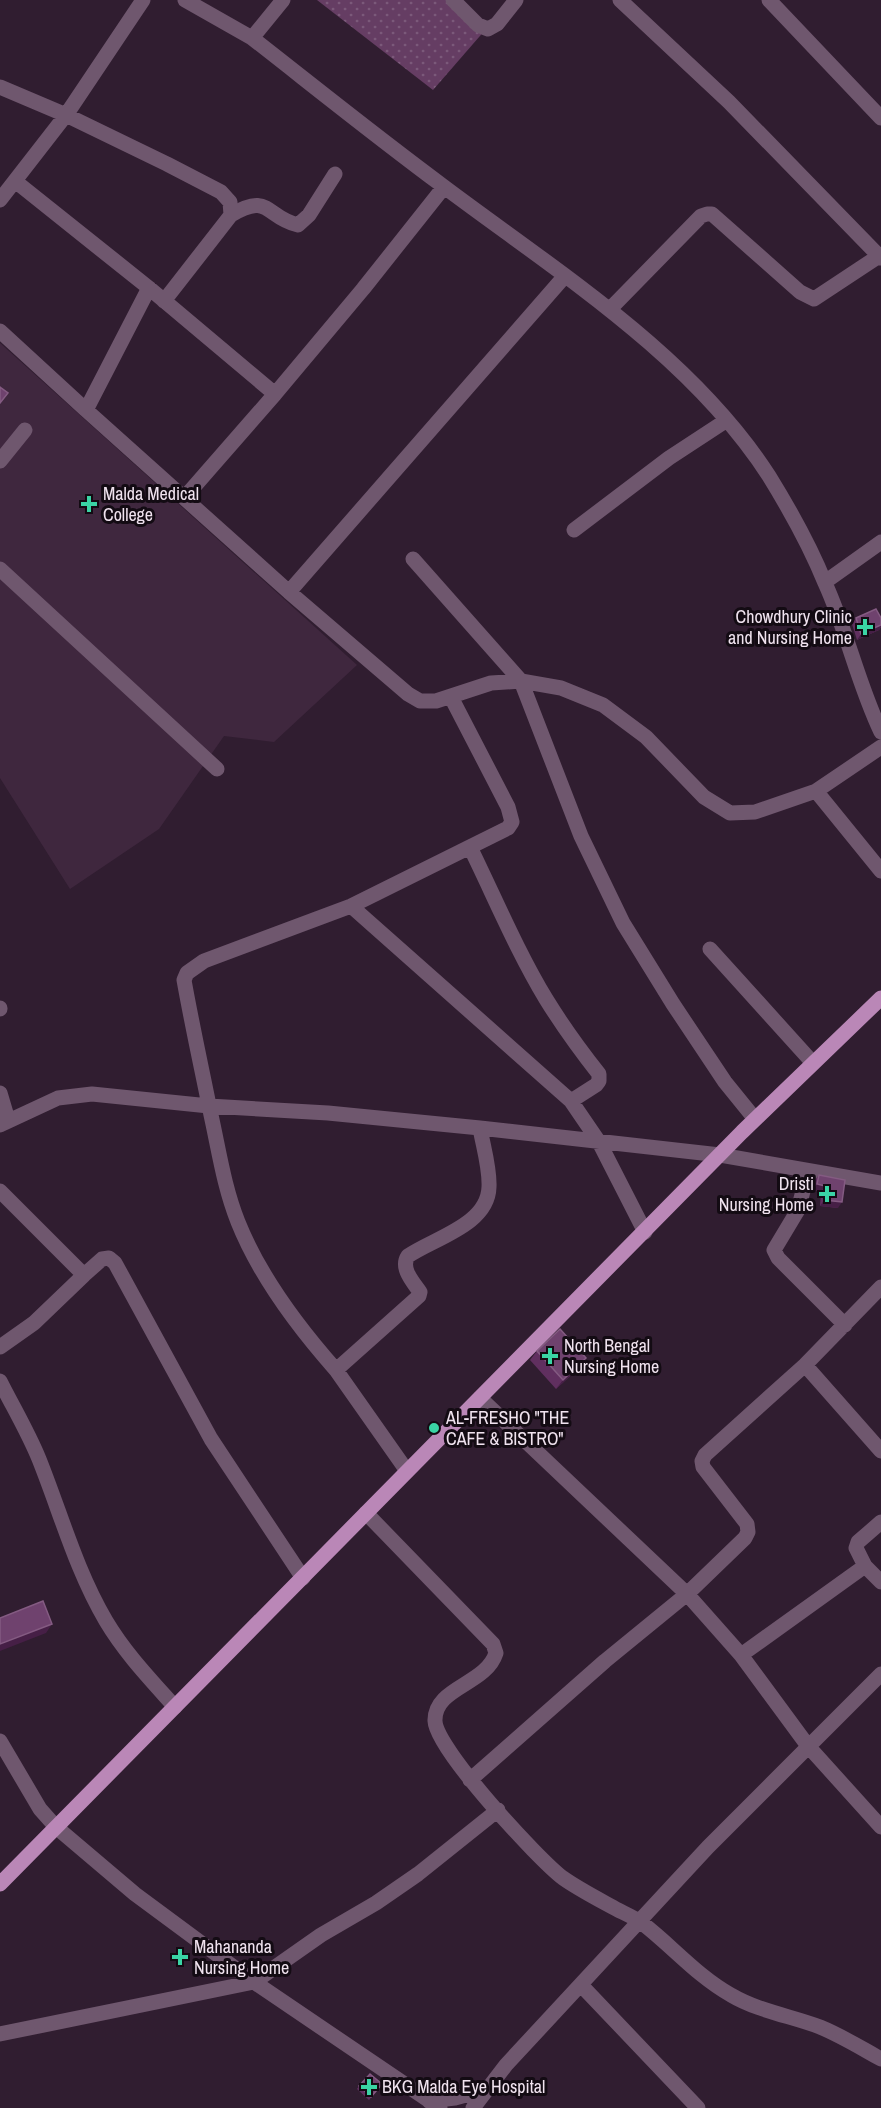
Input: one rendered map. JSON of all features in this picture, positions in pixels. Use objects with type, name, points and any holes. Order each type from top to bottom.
[{"type":"main road","points":[[0,1884],[755,1119],[881,998]]},
{"type":"street","points":[[0,201],[66,115],[143,0]]},
{"type":"street","points":[[185,0],[252,38],[444,187],[610,309],[698,386],[727,420],[768,476],[825,582],[867,702],[881,732]]},
{"type":"street","points":[[252,38],[283,0]]},
{"type":"street","points":[[453,0],[478,25],[488,29],[497,24],[516,0]]},
{"type":"street","points":[[610,309],[701,216],[706,214],[712,214],[800,292],[814,299],[880,257],[729,102],[621,0]]},
{"type":"street","points":[[769,0],[881,118]]},
{"type":"street","points":[[0,87],[66,115],[221,192],[230,202],[231,215]]},
{"type":"street","points":[[164,301],[231,215],[244,207],[255,204],[298,225],[309,215],[335,174]]},
{"type":"street","points":[[15,181],[149,288],[275,394]]},
{"type":"street","points":[[185,497],[363,289],[444,187]]},
{"type":"street","points":[[289,592],[564,277]]},
{"type":"street","points":[[86,410],[149,288]]},
{"type":"street","points":[[0,331],[289,592],[408,694],[420,701],[436,701],[491,683],[521,681],[561,688],[603,705],[646,737],[704,797],[730,813],[755,812],[816,791],[881,747]]},
{"type":"street","points":[[574,530],[669,458],[727,420]]},
{"type":"street","points":[[0,460],[25,430]]},
{"type":"street","points":[[825,582],[881,542]]},
{"type":"street","points":[[413,560],[521,681],[581,836],[623,923],[679,1014],[755,1119]]},
{"type":"street","points":[[0,569],[217,769]]},
{"type":"street","points":[[407,1471],[336,1370],[304,1334],[281,1301],[238,1223],[225,1185],[184,980],[187,973],[204,961],[351,906],[508,828],[512,822],[512,815],[451,697]]},
{"type":"street","points":[[816,791],[881,871]]},
{"type":"street","points":[[470,848],[523,957],[572,1038],[599,1074],[599,1081],[596,1085],[571,1101]]},
{"type":"street","points":[[351,906],[571,1101],[599,1142],[645,1232]]},
{"type":"street","points":[[710,949],[813,1063]]},
{"type":"street","points":[[0,1093],[4,1122],[58,1098],[92,1094],[209,1106],[327,1113],[720,1155],[881,1183]]},
{"type":"street","points":[[336,1370],[419,1296],[420,1292],[405,1267],[408,1256],[468,1223],[480,1213],[488,1200],[489,1186],[480,1128]]},
{"type":"street","points":[[806,1171],[798,1210],[774,1250],[778,1258],[845,1325]]},
{"type":"street","points":[[0,1191],[84,1275]]},
{"type":"street","points":[[0,1347],[34,1323],[102,1259],[109,1258],[115,1263],[211,1439],[303,1578]]},
{"type":"street","points":[[470,1780],[605,1661],[687,1593],[748,1532],[747,1524],[703,1467],[702,1461],[705,1455],[805,1365],[881,1287]]},
{"type":"street","points":[[805,1365],[881,1451]]},
{"type":"street","points":[[0,1381],[38,1457],[89,1591],[106,1622],[128,1654],[175,1707]]},
{"type":"street","points":[[480,1398],[687,1593],[741,1655],[808,1746],[881,1827]]},
{"type":"street","points":[[366,1513],[493,1644],[496,1653],[488,1668],[447,1695],[440,1702],[435,1719],[441,1740],[470,1780],[533,1850],[562,1877],[595,1898],[641,1922],[707,1980],[731,1995],[753,2006],[820,2027],[881,2059]]},
{"type":"street","points":[[881,1522],[858,1542],[856,1548],[866,1566],[881,1582]]},
{"type":"street","points":[[741,1655],[866,1566]]},
{"type":"street","points":[[473,2108],[506,2065],[641,1922],[708,1846],[881,1674]]},
{"type":"street","points":[[0,1742],[40,1809],[56,1827],[135,1894],[254,1982],[434,2104],[488,2088]]},
{"type":"street","points":[[0,2034],[254,1982],[321,1935],[418,1875],[498,1810]]},
{"type":"street","points":[[581,1985],[698,2108]]},
{"type":"shaded area","points":[[317,0],[456,0],[486,29],[433,90]]},
{"type":"shaded area","name":"Malda Medical College","points":[[0,343],[357,665],[274,742],[224,736],[159,829],[70,889],[0,778]]},
{"type":"building","points":[[0,387],[8,393],[0,403]]},
{"type":"building","points":[[876,609],[881,618],[881,625],[861,634],[856,618]]},
{"type":"building","points":[[819,1175],[845,1180],[842,1202],[824,1200],[825,1186],[817,1184]]},
{"type":"building","points":[[560,1329],[586,1358],[563,1380],[537,1351]]},
{"type":"building","points":[[43,1601],[52,1624],[0,1644],[0,1618]]},
{"type":"building","points":[[370,2074],[382,2084],[371,2097],[359,2086]]},
{"type":"place","name":"Malda Medical College","points":[[89,504]]},
{"type":"place","name":"Chowdhury Clinic and Nursing Home","points":[[865,627]]},
{"type":"place","name":"Dristi Nursing Home","points":[[827,1194]]},
{"type":"place","name":"North Bengal Nursing Home","points":[[550,1356]]},
{"type":"place","name":"AL-FRESHO \"THE CAFE & BISTRO\"","points":[[434,1428]]},
{"type":"place","name":"Mahananda Nursing Home","points":[[180,1957]]},
{"type":"place","name":"BKG Malda Eye Hospital","points":[[369,2087]]}]
